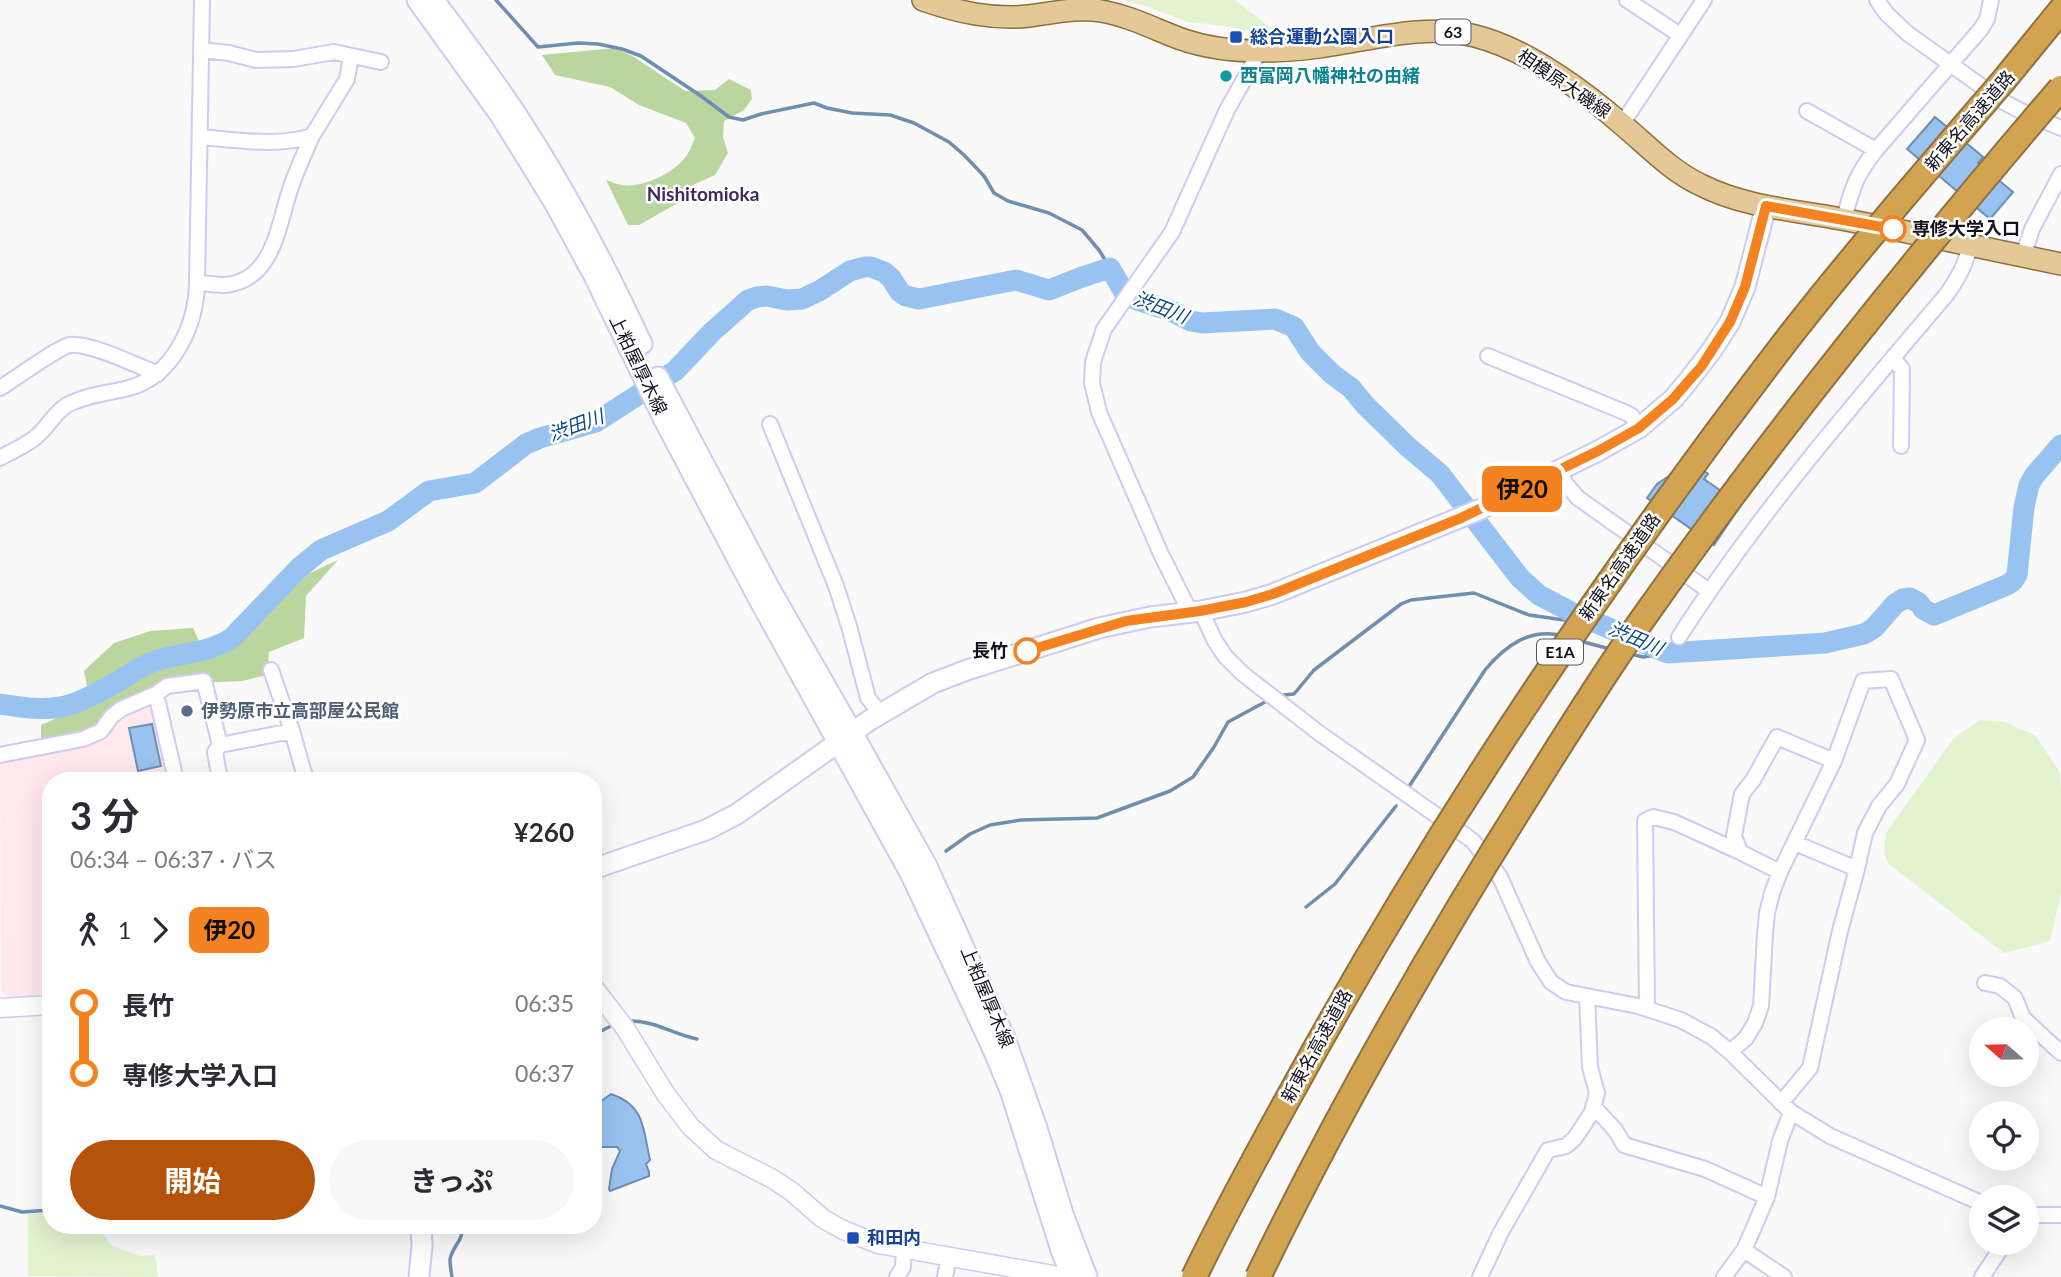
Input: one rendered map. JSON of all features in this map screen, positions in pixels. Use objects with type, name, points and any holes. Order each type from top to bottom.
[{"type":"highway","name":"新東名高速道路","points":[[1194,1277],[1334,1014],[1396,907],[1557,656],[1791,334],[1897,205],[2050,29],[2061,10]]},
{"type":"highway","name":"E1A","points":[[1258,1277],[1340,1116],[1413,985],[1494,849],[1646,614],[1731,495],[1817,383],[1910,267],[2061,88]]},
{"type":"highway","points":[[2019,137],[2061,96]]},
{"type":"main road","name":"上粕屋厚木線","points":[[417,0],[500,114],[555,204],[645,365],[670,416],[770,589],[846,738],[927,866],[989,1001],[1022,1084],[1072,1277]]},
{"type":"main road","name":"上粕屋厚木線","points":[[435,0],[513,108],[567,197],[607,270],[645,365]]},
{"type":"main road","name":"相模原大磯線","points":[[923,0],[986,17],[1029,16],[1080,9],[1104,12],[1130,18],[1184,40],[1255,51],[1317,47],[1428,30],[1473,35],[1506,46],[1531,59],[1599,105],[1690,180],[1730,197],[2061,264]]},
{"type":"main road","points":[[602,866],[706,830],[737,814],[880,713],[933,683],[1126,621],[1246,602],[1273,594],[1481,509],[1639,428],[1679,392],[1701,367],[1730,322],[1745,287],[1766,206]]},
{"type":"main road","name":"上粕屋厚木線","points":[[1057,1216],[1087,1277]]},
{"type":"main road","points":[[419,1277],[421,1234]]},
{"type":"street","points":[[2,452],[37,437],[55,414],[66,405],[146,382],[158,374],[174,355],[194,316],[197,283],[202,0]]},
{"type":"street","points":[[1627,0],[1680,34]]},
{"type":"street","points":[[1622,124],[1704,0]]},
{"type":"street","points":[[1877,0],[1907,33],[2012,107],[2061,128]]},
{"type":"street","points":[[1844,220],[1856,178],[1876,150],[1982,29],[1991,0]]},
{"type":"street","points":[[201,50],[256,60],[293,59],[334,52],[381,62]]},
{"type":"street","points":[[1255,51],[1254,62],[1227,110],[1172,232],[1104,329],[1093,362],[1092,383],[1098,409],[1161,554],[1195,611],[1225,656],[1243,674],[1319,733],[1473,841],[1500,877],[1538,962],[1551,982],[1566,992],[1647,1009],[1681,1020],[1712,1037],[1786,1107],[1830,1136],[1969,1198]]},
{"type":"street","points":[[197,283],[226,285],[255,272],[267,259],[274,246],[290,190],[312,136],[347,79],[351,56]]},
{"type":"street","points":[[1814,111],[1876,150]]},
{"type":"street","points":[[200,137],[281,142],[312,136]]},
{"type":"street","points":[[2023,256],[2032,229],[2061,174]]},
{"type":"street","points":[[1679,636],[1709,591],[1813,452],[1953,285],[1967,258],[1970,245]]},
{"type":"street","points":[[0,388],[68,345],[100,351],[158,374]]},
{"type":"street","points":[[1488,356],[1624,412],[1632,416],[1639,428]]},
{"type":"street","points":[[1893,358],[1902,369],[1901,446]]},
{"type":"street","points":[[770,424],[836,586],[868,698],[880,713]]},
{"type":"street","points":[[1559,471],[1578,498],[1709,591]]},
{"type":"street","points":[[271,670],[304,772]]},
{"type":"street","points":[[1724,1277],[1744,1250],[1767,1196],[1786,1107],[1810,1069],[1840,931],[1865,834],[1879,806],[1897,784],[1917,740],[1891,678],[1863,681],[1834,761],[1780,872],[1767,913],[1761,1006],[1746,1038],[1730,1052]]},
{"type":"street","points":[[0,755],[83,739],[101,731],[121,709],[156,694],[167,686],[204,681],[220,745]]},
{"type":"street","points":[[156,694],[174,772]]},
{"type":"street","points":[[219,772],[215,752],[220,745],[292,731]]},
{"type":"street","points":[[1740,852],[1734,836],[1742,794],[1777,737],[1834,761]]},
{"type":"street","points":[[1647,1009],[1645,821],[1653,817],[1674,821],[1780,872]]},
{"type":"street","points":[[1795,843],[1857,869]]},
{"type":"street","points":[[1985,984],[2000,986],[2015,998],[2022,1018],[2061,1054]]},
{"type":"street","points":[[1479,1277],[1548,1150],[1566,1146],[1575,1138],[1594,1107],[1597,1093],[1590,1067],[1587,996]]},
{"type":"street","points":[[602,998],[690,1126],[710,1145],[791,1191],[821,1218],[841,1230],[878,1244],[1065,1277]]},
{"type":"street","points":[[0,1007],[42,1005]]},
{"type":"street","points":[[1594,1107],[1612,1126],[1624,1145],[1705,1169],[1767,1196]]},
{"type":"street","points":[[2039,1215],[2061,1215]]},
{"type":"street","points":[[903,1274],[904,1249]]},
{"type":"street","points":[[1744,1250],[1784,1277]]},
{"type":"street","points":[[1982,1277],[1996,1255]]},
{"type":"street","points":[[945,1277],[949,1256]]},
{"type":"shaded area","points":[[154,698],[170,772],[42,772],[42,996],[7,997],[1,991],[0,763],[87,743],[117,716]]},
{"type":"green space","points":[[1122,0],[1235,0],[1285,39],[1225,26],[1188,22]]},
{"type":"green space","points":[[615,48],[634,57],[685,91],[715,90],[729,79],[751,90],[752,99],[744,110],[724,121],[723,137],[728,153],[715,175],[695,184],[676,204],[639,225],[628,225],[606,180],[630,185],[656,179],[684,159],[695,138],[686,123],[639,105],[610,87],[555,75],[542,55]]},
{"type":"green space","points":[[338,560],[306,596],[304,638],[269,652],[267,675],[242,681],[158,685],[111,707],[91,728],[41,742],[41,725],[91,707],[84,671],[114,643],[150,631],[193,628],[205,654],[235,646],[308,574]]},
{"type":"green space","points":[[1980,720],[2004,722],[2035,735],[2059,771],[2061,788],[2061,893],[2050,941],[2004,953],[1889,864],[1884,853],[1886,833],[1953,739]]},
{"type":"green space","points":[[42,1213],[42,1234],[103,1234],[112,1246],[140,1256],[155,1255],[158,1277],[28,1276],[28,1214]]},
{"type":"water","points":[[1935,117],[1983,157],[1978,163],[2013,192],[1990,219],[1907,149]]},
{"type":"water","points":[[1692,461],[1708,474],[1704,479],[1741,505],[1714,545],[1647,498],[1657,484]]},
{"type":"water","points":[[152,724],[161,766],[138,771],[129,728]]},
{"type":"water","points":[[611,1094],[622,1099],[636,1112],[644,1128],[650,1160],[646,1164],[649,1176],[610,1191],[612,1169],[620,1151],[617,1147],[602,1147],[602,1100]]},
{"type":"waterway","points":[[496,0],[538,47],[578,43],[622,49],[641,56],[729,117],[743,120],[814,103],[852,113],[890,115],[914,123],[949,142],[964,155],[984,176],[994,193],[1008,201],[1049,213],[1082,230],[1110,268]]},
{"type":"waterway","name":"渋田川","points":[[0,704],[35,708],[73,704],[150,663],[223,643],[232,638],[299,568],[321,550],[388,521],[429,491],[475,483],[526,444],[596,422],[675,371],[712,332],[748,300],[767,296],[787,300],[802,299],[850,271],[864,267],[884,272],[900,292],[919,299],[1016,280],[1049,290],[1110,268],[1124,292],[1137,300],[1191,321],[1202,323],[1275,319],[1294,327],[1310,352],[1351,388],[1407,446],[1440,474],[1520,578],[1539,595],[1573,613],[1668,653],[1825,643],[1864,634],[1874,628],[1895,604],[1903,599],[1910,598],[1934,615],[2007,585],[2017,575],[2029,485],[2061,445]]},
{"type":"waterway","points":[[1284,695],[1294,694],[1314,670],[1401,604],[1411,600],[1474,593],[1529,615],[1571,621]]},
{"type":"waterway","points":[[1410,785],[1485,670],[1501,653],[1529,636],[1563,636]]},
{"type":"waterway","points":[[1580,641],[1610,649]]},
{"type":"waterway","points":[[1631,654],[1643,657],[1668,653]]},
{"type":"waterway","points":[[946,851],[970,834],[990,825],[1021,820],[1097,818],[1170,791],[1193,777],[1228,722],[1265,702]]},
{"type":"waterway","points":[[1306,907],[1335,884],[1396,806]]},
{"type":"waterway","points":[[631,1021],[648,1023],[697,1039]]},
{"type":"waterway","points":[[602,1030],[609,1027]]},
{"type":"waterway","points":[[0,1206],[22,1212],[42,1211]]},
{"type":"waterway","points":[[452,1277],[450,1259],[461,1234]]},
{"type":"bus line","name":"伊20","points":[[1027,651],[1126,621],[1246,602],[1301,584],[1461,518],[1639,428],[1673,399],[1701,367],[1730,322],[1745,287],[1766,206],[1893,229]]},
{"type":"place","name":"総合運動公園入口","points":[[1236,37]]},
{"type":"place","name":"西富岡八幡神社の由緒","points":[[1226,76]]},
{"type":"place","name":"専修大学入口","points":[[1893,229]]},
{"type":"place","name":"長竹","points":[[1027,651]]},
{"type":"place","name":"伊勢原市立高部屋公民館","points":[[187,711]]},
{"type":"place","name":"和田内","points":[[853,1238]]},
{"type":"district","name":"Nishitomioka","points":[[703,194]]}]
